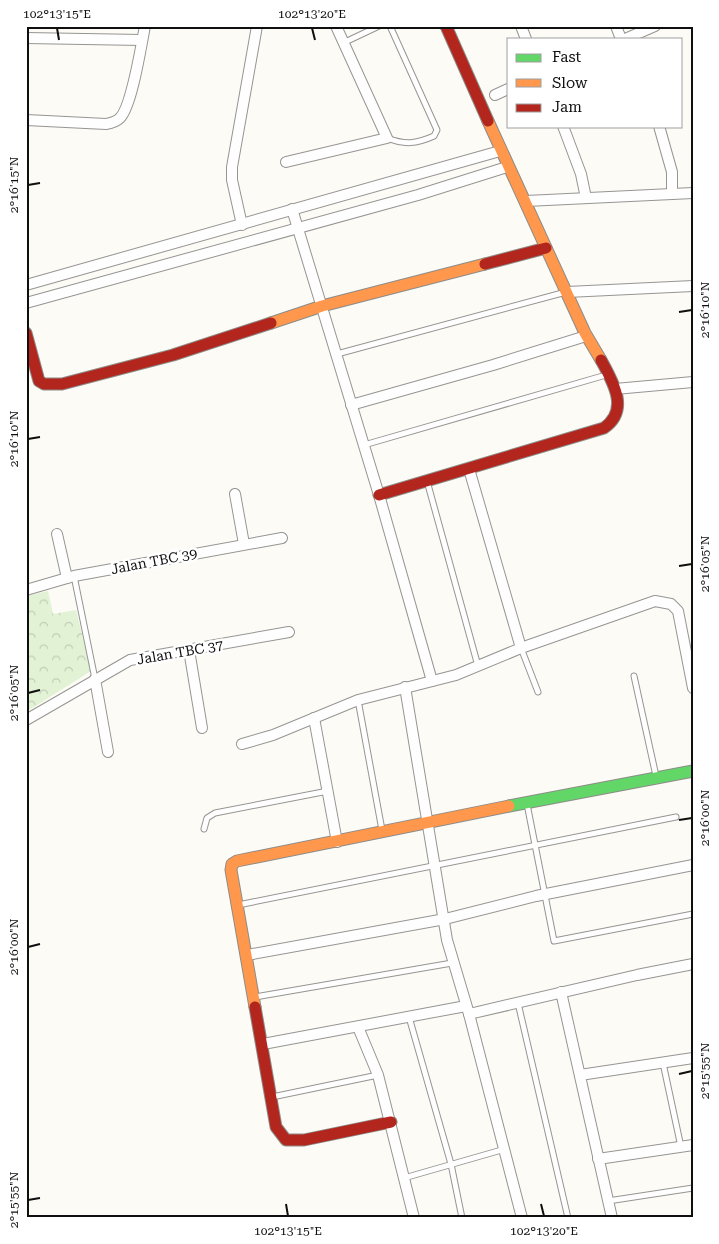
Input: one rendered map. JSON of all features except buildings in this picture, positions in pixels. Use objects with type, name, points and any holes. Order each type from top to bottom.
[{"type":"street","points":[[26,120],[106,124],[115,122],[122,117],[128,103],[145,26]]},
{"type":"street","points":[[242,225],[232,180],[232,167],[257,26]]},
{"type":"street","points":[[286,162],[387,138],[336,26]]},
{"type":"street","points":[[379,495],[610,426],[616,419],[619,409],[615,389],[586,336],[526,200],[500,151],[446,26]]},
{"type":"street","points":[[521,26],[526,38]]},
{"type":"street","points":[[616,26],[622,38]]},
{"type":"street","points":[[625,38],[655,26]]},
{"type":"street","points":[[26,38],[142,40]]},
{"type":"street","points":[[495,95],[507,89]]},
{"type":"street","points":[[564,128],[581,174],[586,198]]},
{"type":"street","points":[[660,128],[672,172],[672,194]]},
{"type":"street","points":[[26,285],[500,151]]},
{"type":"street","points":[[26,303],[418,195],[508,167]]},
{"type":"street","points":[[526,200],[693,193]]},
{"type":"street","points":[[292,210],[379,495],[432,681]]},
{"type":"street","points":[[26,333],[36,375],[44,384],[53,385],[173,355],[322,306],[546,248]]},
{"type":"street","points":[[567,292],[693,286]]},
{"type":"street","points":[[351,405],[493,365],[586,336]]},
{"type":"street","points":[[615,389],[693,382]]},
{"type":"street","points":[[469,469],[521,648]]},
{"type":"street","points":[[235,494],[244,544]]},
{"type":"street","points":[[57,534],[70,577]]},
{"type":"street","name":"Jalan TBC 39","points":[[26,590],[70,577],[282,538]]},
{"type":"street","points":[[242,744],[273,735],[358,700],[432,681],[478,666],[521,648],[644,604],[664,601],[671,604],[678,611],[693,688]]},
{"type":"street","name":"Jalan TBC 37","points":[[26,720],[130,660],[290,632]]},
{"type":"street","points":[[190,650],[202,728]]},
{"type":"street","points":[[95,679],[108,752]]},
{"type":"street","points":[[405,687],[452,963],[467,1010],[522,1218]]},
{"type":"street","points":[[314,718],[337,842]]},
{"type":"street","points":[[391,1122],[304,1140],[286,1140],[276,1128],[263,1044],[230,870],[232,864],[237,861],[382,834],[526,802],[693,771]]},
{"type":"street","points":[[247,955],[444,919],[544,895],[693,865]]},
{"type":"street","points":[[263,1044],[410,1017],[518,1002],[693,964]]},
{"type":"street","points":[[561,992],[612,1218]]},
{"type":"street","points":[[358,1027],[378,1076],[414,1218]]},
{"type":"street","points":[[580,1075],[693,1058]]},
{"type":"street","points":[[598,1159],[693,1145]]},
{"type":"lane","points":[[343,43],[379,26]]},
{"type":"lane","points":[[387,138],[412,144],[434,136],[437,130],[436,123],[390,26]]},
{"type":"lane","points":[[337,354],[567,292]]},
{"type":"lane","points":[[364,445],[607,374]]},
{"type":"lane","points":[[427,481],[478,666]]},
{"type":"lane","points":[[70,577],[94,665],[95,679]]},
{"type":"lane","points":[[521,648],[538,692]]},
{"type":"lane","points":[[634,676],[656,777]]},
{"type":"lane","points":[[358,700],[382,834]]},
{"type":"lane","points":[[204,829],[208,818],[215,813],[328,792]]},
{"type":"lane","points":[[526,802],[554,941],[693,914]]},
{"type":"lane","points":[[238,905],[676,817]]},
{"type":"lane","points":[[254,997],[452,963]]},
{"type":"lane","points":[[518,1002],[568,1218]]},
{"type":"lane","points":[[410,1017],[451,1164],[462,1218]]},
{"type":"lane","points":[[663,1063],[681,1147]]},
{"type":"lane","points":[[272,1097],[378,1076]]},
{"type":"lane","points":[[404,1178],[505,1149]]},
{"type":"lane","points":[[608,1200],[693,1188]]},
{"type":"green space","points":[[48,591],[53,614],[76,610],[91,671],[26,712],[26,596]]},
{"type":"traffic: fast","points":[[509,806],[693,771]]},
{"type":"traffic: slow","points":[[488,121],[585,333],[601,360]]},
{"type":"traffic: slow","points":[[271,323],[322,306],[485,264]]},
{"type":"traffic: slow","points":[[255,1007],[231,870],[232,864],[237,861],[509,806]]},
{"type":"traffic: jam","points":[[446,26],[488,121]]},
{"type":"traffic: jam","points":[[485,264],[546,248]]},
{"type":"traffic: jam","points":[[26,333],[39,381],[44,384],[62,384],[173,355],[271,323]]},
{"type":"traffic: jam","points":[[379,495],[604,428],[612,421],[618,404],[614,386],[601,360]]},
{"type":"traffic: jam","points":[[255,1007],[276,1127],[286,1140],[304,1140],[391,1122]]}]
